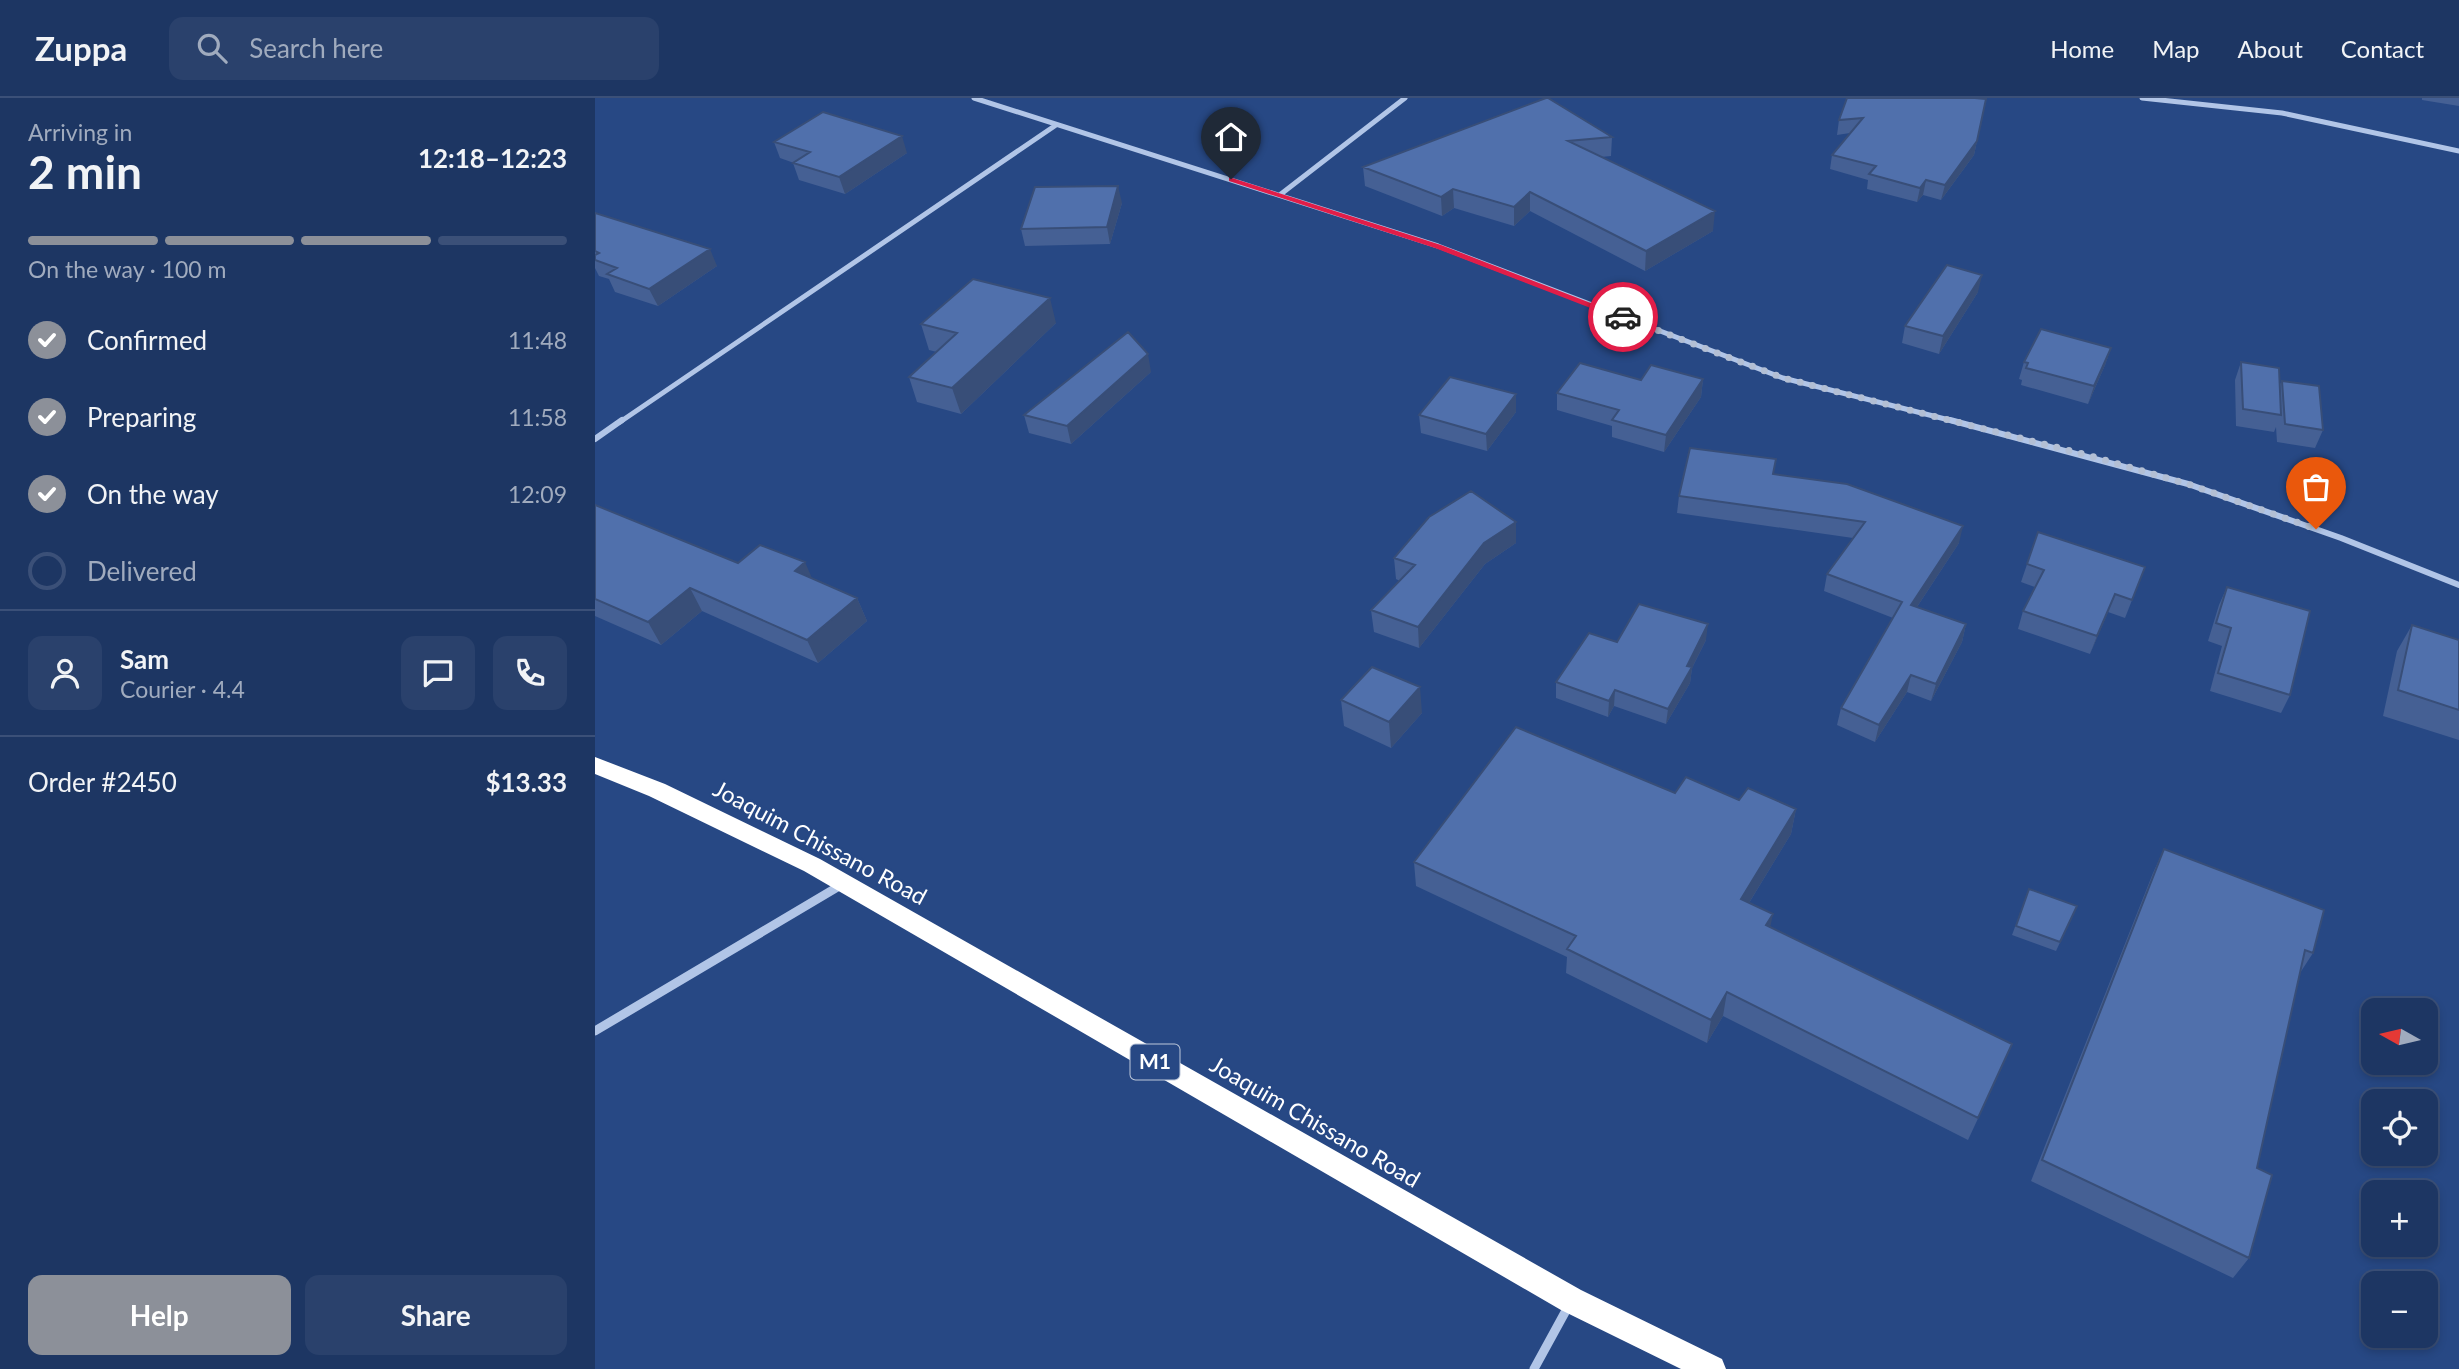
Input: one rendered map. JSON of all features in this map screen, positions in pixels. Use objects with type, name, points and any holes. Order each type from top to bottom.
[{"type":"highway","name":"Joaquim Chissano Road","points":[[595,765],[657,790],[843,884],[1571,1300],[1712,1369]]},
{"type":"street","points":[[974,98],[1438,246],[1783,378],[2091,456],[2188,484],[2341,537],[2459,584]]},
{"type":"street","points":[[1281,194],[1405,98]]},
{"type":"street","points":[[2142,98],[2283,113],[2459,151]]},
{"type":"street","points":[[595,439],[1056,125]]},
{"type":"street","points":[[595,1031],[843,884]]},
{"type":"street","points":[[1534,1369],[1571,1300]]},
{"type":"building","points":[[1546,98],[1612,137],[1568,141],[1715,211],[1646,251],[1530,192],[1514,207],[1453,189],[1441,197],[1363,167]]},
{"type":"building","points":[[1847,98],[1986,99],[1977,141],[1945,185],[1926,180],[1920,188],[1869,174],[1876,166],[1832,155],[1863,118],[1839,120]]},
{"type":"building","points":[[823,112],[902,136],[839,177],[793,163],[810,152],[774,142]]},
{"type":"building","points":[[1118,186],[1107,227],[1021,229],[1035,187]]},
{"type":"building","points":[[595,213],[710,249],[649,289],[607,274],[617,268],[595,260],[595,255],[599,253],[595,251]]},
{"type":"building","points":[[1947,265],[1982,275],[1943,336],[1905,326]]},
{"type":"building","points":[[973,279],[1050,298],[952,388],[909,377],[957,333],[921,324]]},
{"type":"building","points":[[2041,329],[2111,348],[2094,386],[2026,368],[2028,363],[2024,362]]},
{"type":"building","points":[[1128,332],[1148,354],[1067,426],[1024,415]]},
{"type":"building","points":[[2241,362],[2279,368],[2281,415],[2243,409]]},
{"type":"building","points":[[1580,363],[1641,380],[1651,365],[1703,379],[1666,435],[1612,420],[1619,410],[1557,393]]},
{"type":"building","points":[[1450,377],[1516,394],[1486,434],[1419,415]]},
{"type":"building","points":[[2282,381],[2319,386],[2323,430],[2285,424]]},
{"type":"building","points":[[1690,448],[1776,459],[1773,474],[1847,484],[1963,526],[1911,605],[1966,624],[1936,684],[1911,675],[1879,725],[1841,708],[1902,602],[1827,574],[1865,522],[1679,496]]},
{"type":"building","points":[[1471,491],[1516,522],[1484,543],[1418,627],[1371,610],[1415,565],[1394,558],[1429,517]]},
{"type":"building","points":[[595,505],[738,563],[760,545],[805,562],[795,571],[857,598],[807,640],[690,588],[648,622],[595,599]]},
{"type":"building","points":[[2038,532],[2145,567],[2132,600],[2115,594],[2097,636],[2023,611],[2044,570],[2027,564]]},
{"type":"building","points":[[2227,587],[2310,611],[2290,695],[2218,673],[2231,628],[2216,623]]},
{"type":"building","points":[[1639,604],[1708,624],[1687,666],[1692,667],[1668,709],[1615,690],[1609,701],[1556,682],[1589,633],[1617,642]]},
{"type":"building","points":[[2412,625],[2459,640],[2459,710],[2398,690]]},
{"type":"building","points":[[1372,667],[1420,687],[1389,722],[1341,700]]},
{"type":"building","points":[[1516,727],[1675,793],[1686,777],[1739,800],[1748,788],[1796,809],[1741,899],[1773,914],[1766,925],[2012,1044],[1978,1118],[1727,992],[1711,1020],[1567,949],[1576,936],[1414,862]]},
{"type":"building","points":[[2164,849],[2324,910],[2313,953],[2305,950],[2257,1168],[2272,1175],[2249,1258],[2042,1160]]},
{"type":"building","points":[[2029,889],[2077,906],[2060,942],[2016,926]]},
{"type":"way so far","points":[[1623,317],[1783,378],[2091,456],[2188,484],[2316,529]]},
{"type":"route","points":[[1231,179],[1438,246],[1623,317]]}]
